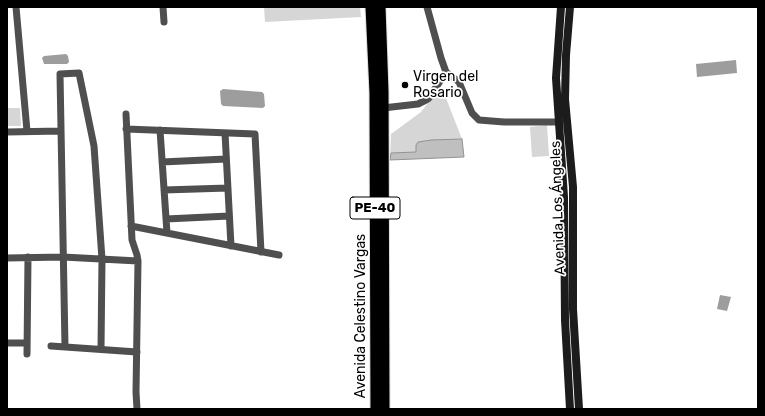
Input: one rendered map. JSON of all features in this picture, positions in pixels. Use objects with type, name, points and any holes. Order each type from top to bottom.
[{"type":"highway","name":"Avenida Celestino Vargas","points":[[371,7],[374,71],[379,128],[380,384],[376,409]]},
{"type":"highway","name":"Avenida Celestino Vargas","points":[[379,128],[384,108],[380,7]]},
{"type":"highway","name":"Avenida Celestino Vargas","points":[[380,384],[384,409]]},
{"type":"main road","name":"Avenida Los Ángeles","points":[[561,7],[556,78],[564,197],[565,320],[570,409]]},
{"type":"main road","name":"Avenida Los Ángeles","points":[[570,7],[566,55],[566,99],[573,187],[573,309],[578,409]]},
{"type":"street","points":[[16,7],[27,131]]},
{"type":"street","points":[[163,7],[164,22]]},
{"type":"street","points":[[427,7],[440,58],[446,72],[459,82],[472,113],[479,120],[504,122],[559,122]]},
{"type":"street","points":[[384,108],[418,104],[426,100],[429,98],[446,72]]},
{"type":"street","points":[[65,347],[60,74],[79,73],[94,146],[102,259],[101,349]]},
{"type":"street","points":[[126,114],[132,240],[138,261],[137,409]]},
{"type":"street","points":[[126,129],[255,134],[261,252]]},
{"type":"street","points":[[160,130],[167,233]]},
{"type":"street","points":[[7,132],[61,131]]},
{"type":"street","points":[[225,133],[231,246]]},
{"type":"street","points":[[162,162],[226,159]]},
{"type":"street","points":[[164,190],[228,188]]},
{"type":"street","points":[[166,220],[229,216]]},
{"type":"street","points":[[131,226],[279,255]]},
{"type":"street","points":[[7,258],[63,257],[138,261]]},
{"type":"street","points":[[27,354],[28,258]]},
{"type":"street","points":[[7,343],[27,343]]},
{"type":"street","points":[[51,346],[137,352]]},
{"type":"shaded area","points":[[264,7],[360,7],[361,17],[265,22]]},
{"type":"shaded area","points":[[66,54],[69,62],[67,64],[44,64],[42,58],[44,56]]},
{"type":"shaded area","points":[[736,60],[737,73],[697,77],[696,64]]},
{"type":"shaded area","points":[[223,89],[262,92],[264,94],[265,106],[263,108],[223,106],[221,104],[220,91]]},
{"type":"shaded area","points":[[444,93],[462,139],[464,157],[390,160],[391,134],[421,112],[431,99]]},
{"type":"shaded area","points":[[7,108],[20,108],[21,126],[7,126]]},
{"type":"shaded area","points":[[547,125],[549,156],[532,157],[530,127]]},
{"type":"shaded area","points":[[720,295],[731,297],[727,311],[717,309]]},
{"type":"building","points":[[462,139],[464,157],[390,160],[391,153],[416,152],[416,145],[418,142]]},
{"type":"place","name":"Virgen del Rosario","points":[[405,85]]}]
